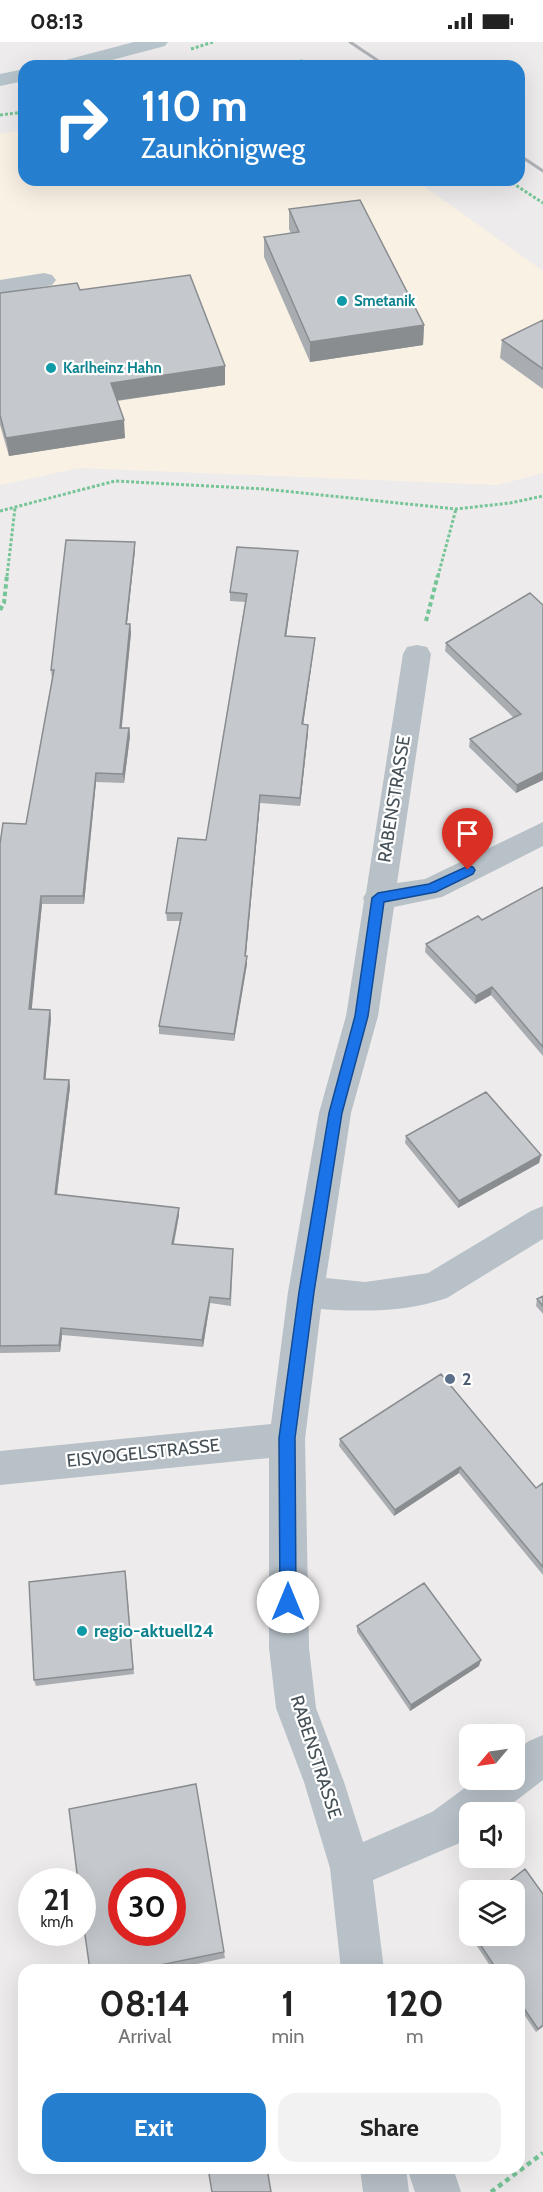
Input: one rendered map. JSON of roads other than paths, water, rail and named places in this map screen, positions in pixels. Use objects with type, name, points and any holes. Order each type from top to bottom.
[{"type":"street","points":[[88,60],[158,42]]},
{"type":"street","points":[[0,80],[18,76]]},
{"type":"street","points":[[0,287],[44,280]]},
{"type":"street","name":"RABENSTRASSE","points":[[362,1964],[351,1868],[324,1782],[296,1708],[289,1648],[287,1438],[306,1292],[335,1113],[362,1016],[378,898],[417,654]]},
{"type":"street","points":[[378,898],[431,889],[543,833]]},
{"type":"street","points":[[306,1292],[365,1297],[435,1287],[543,1221]]},
{"type":"street","name":"EISVOGELSTRASSE","points":[[0,1468],[287,1438]]},
{"type":"street","points":[[525,1769],[543,1755]]},
{"type":"street","points":[[351,1868],[447,1827],[497,1790]]},
{"type":"street","points":[[384,2174],[386,2192]]},
{"type":"street","points":[[432,2174],[438,2192]]},
{"type":"railway","points":[[350,42],[377,60]]},
{"type":"railway","points":[[525,159],[543,171]]},
{"type":"place","name":"Smetanik","points":[[342,301]]},
{"type":"place","name":"Karlheinz Hahn","points":[[51,368]]},
{"type":"place","name":"2","points":[[450,1379]]},
{"type":"place","name":"regio-aktuell24","points":[[82,1631]]}]
